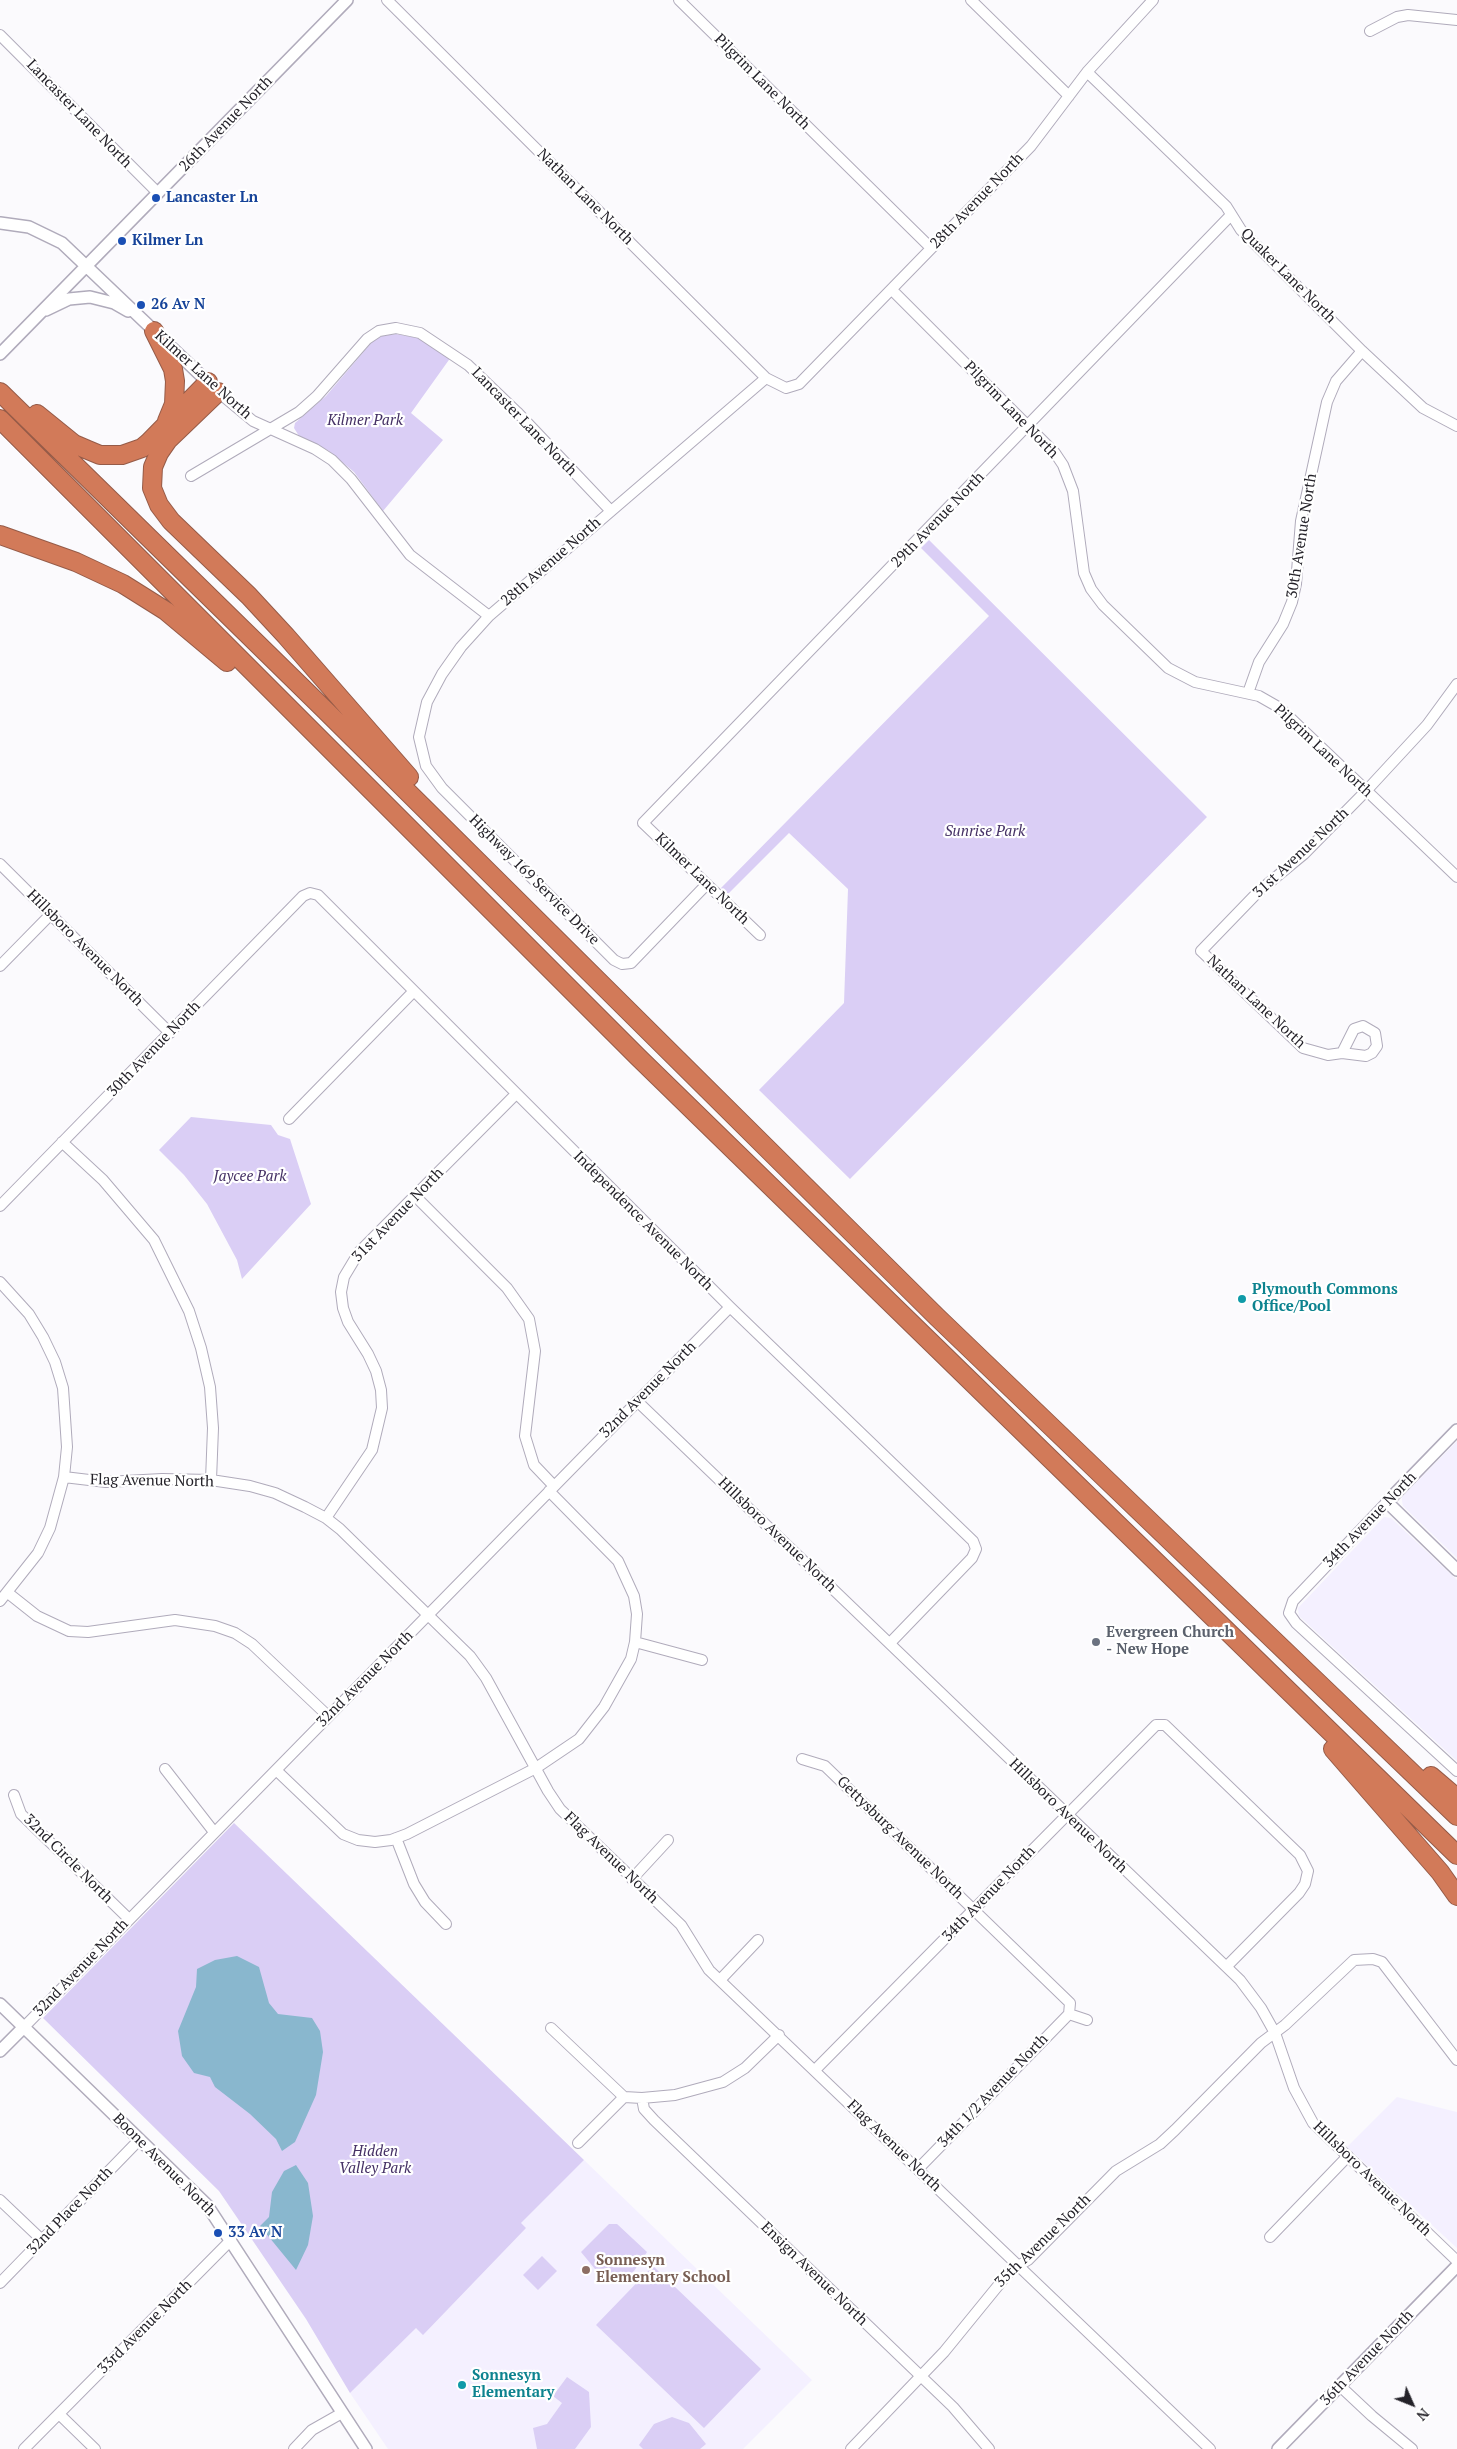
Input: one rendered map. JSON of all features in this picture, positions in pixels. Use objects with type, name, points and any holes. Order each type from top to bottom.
[{"type":"highway","points":[[154,331],[173,369],[175,381],[172,409],[161,429]]},
{"type":"highway","points":[[0,384],[74,444],[100,455],[128,454],[142,448],[161,429],[213,387]]},
{"type":"highway","points":[[213,387],[159,453],[153,467],[152,488],[159,505],[171,521],[249,596],[286,636],[421,792],[445,828]]},
{"type":"highway","points":[[0,392],[445,828],[924,1303],[1457,1816]]},
{"type":"highway","points":[[0,419],[332,752],[910,1325],[1257,1659],[1457,1855]]},
{"type":"highway","points":[[0,534],[92,568],[143,595],[204,642],[332,752]]},
{"type":"highway","points":[[1257,1659],[1440,1872],[1457,1896]]},
{"type":"highway","points":[[1323,1686],[1457,1798]]},
{"type":"street","name":"26th Avenue North","points":[[0,354],[348,0]]},
{"type":"street","name":"Nathan Lane North","points":[[387,0],[766,378],[786,388]]},
{"type":"street","name":"Pilgrim Lane North","points":[[679,0],[931,248]]},
{"type":"street","points":[[971,0],[1069,96]]},
{"type":"street","name":"28th Avenue North","points":[[786,388],[799,384],[1031,146],[1087,72],[1153,0]]},
{"type":"street","points":[[1370,31],[1396,17],[1408,15],[1457,20]]},
{"type":"street","name":"Lancaster Lane North","points":[[0,35],[158,193]]},
{"type":"street","name":"Quaker Lane North","points":[[1087,72],[1226,206],[1241,230],[1362,351],[1423,408],[1457,426]]},
{"type":"street","name":"29th Avenue North","points":[[644,823],[1232,215]]},
{"type":"street","name":"Kilmer Lane North","points":[[0,223],[29,227],[50,236],[72,251],[240,412],[272,430],[315,449],[332,460],[351,479],[410,554],[489,616]]},
{"type":"street","name":"Pilgrim Lane North","points":[[892,290],[1055,453],[1068,478],[1076,506],[1084,573],[1091,589],[1104,605],[1168,668],[1195,682],[1248,693],[1280,708],[1457,877]]},
{"type":"street","points":[[40,312],[69,300],[90,297],[114,303],[141,318]]},
{"type":"street","name":"Lancaster Lane North","points":[[272,430],[317,396],[367,339],[388,328],[406,329],[420,334],[453,354],[488,382],[610,510]]},
{"type":"street","name":"30th Avenue North","points":[[1248,693],[1259,662],[1283,624],[1292,602],[1296,584],[1301,521],[1327,402],[1336,381],[1362,351]]},
{"type":"street","name":"28th Avenue North","points":[[442,788],[426,766],[421,753],[420,722],[427,702],[442,674],[461,647],[489,616],[610,510],[766,378]]},
{"type":"street","points":[[191,476],[272,430]]},
{"type":"street","name":"31st Avenue North","points":[[1201,951],[1259,891],[1304,854],[1366,791],[1427,725],[1457,684]]},
{"type":"street","name":"Highway 169 Service Drive","points":[[442,788],[614,960],[622,964],[630,963],[707,884]]},
{"type":"street","name":"Kilmer Lane North","points":[[644,823],[760,935]]},
{"type":"street","name":"Hillsboro Avenue North","points":[[0,864],[170,1033]]},
{"type":"street","name":"30th Avenue North","points":[[0,1206],[303,896],[310,893]]},
{"type":"street","name":"Independence Avenue North","points":[[310,893],[318,895],[730,1307],[973,1541],[976,1549],[964,1567],[890,1644]]},
{"type":"street","points":[[0,966],[51,914]]},
{"type":"street","name":"Nathan Lane North","points":[[1201,951],[1302,1048],[1328,1055],[1342,1054]]},
{"type":"street","points":[[289,1119],[414,992]]},
{"type":"street","name":"31st Avenue North","points":[[326,1518],[372,1450],[382,1408],[381,1390],[376,1371],[348,1322],[343,1308],[341,1292],[344,1277],[360,1252],[516,1094]]},
{"type":"street","points":[[62,1142],[103,1180],[154,1240],[173,1275],[189,1311],[202,1348],[210,1388],[213,1428],[211,1480]]},
{"type":"street","points":[[276,1770],[343,1834],[358,1840],[375,1842],[396,1838],[536,1768],[564,1751],[593,1724],[631,1659],[635,1642],[637,1614],[634,1596],[627,1578],[618,1561],[551,1489],[534,1465],[525,1436],[535,1351],[529,1319],[507,1288],[415,1196]]},
{"type":"street","points":[[0,1282],[29,1314],[43,1337],[63,1388],[67,1447],[64,1477],[56,1511],[38,1553],[4,1597],[37,1616],[69,1631],[88,1632],[175,1620],[216,1626],[235,1633],[252,1644],[328,1716]]},
{"type":"street","name":"32nd Avenue North","points":[[0,2051],[730,1307]]},
{"type":"street","name":"Hillsboro Avenue North","points":[[637,1401],[1066,1815],[1227,1966],[1250,1991],[1275,2033],[1302,2106],[1326,2137],[1457,2261]]},
{"type":"street","name":"34th Avenue North","points":[[1457,1430],[1293,1601],[1290,1612],[1296,1623],[1457,1772]]},
{"type":"street","name":"Flag Avenue North","points":[[64,1477],[106,1482],[162,1479],[211,1480],[250,1486],[275,1493],[326,1518],[358,1545],[455,1639],[486,1678],[548,1791],[572,1823],[681,1925],[709,1970],[1210,2449]]},
{"type":"street","points":[[1387,1502],[1457,1570]]},
{"type":"street","points":[[635,1642],[702,1660]]},
{"type":"street","name":"34th Avenue North","points":[[815,2070],[1156,1725],[1165,1725],[1300,1854],[1308,1871],[1305,1884],[1299,1893],[1227,1966]]},
{"type":"street","name":"Gettysburg Avenue North","points":[[802,1759],[824,1766],[1070,2002],[1069,2014]]},
{"type":"street","points":[[165,1769],[214,1832]]},
{"type":"street","name":"32nd Circle North","points":[[14,1794],[21,1814],[129,1919]]},
{"type":"street","points":[[396,1838],[414,1884],[425,1902],[446,1924]]},
{"type":"street","points":[[632,1879],[668,1840]]},
{"type":"street","points":[[720,1980],[758,1940]]},
{"type":"street","points":[[1275,2033],[1346,1966],[1354,1960],[1373,1959],[1382,1962],[1388,1969],[1457,2060]]},
{"type":"street","name":"Boone Avenue North","points":[[0,2004],[207,2204],[366,2449]]},
{"type":"street","points":[[1069,2014],[1087,2020]]},
{"type":"street","name":"34th 1/2 Avenue North","points":[[918,2168],[1069,2014]]},
{"type":"street","points":[[552,2028],[624,2097],[642,2098],[675,2096],[723,2082],[745,2068],[780,2036]]},
{"type":"street","name":"35th Avenue North","points":[[851,2449],[944,2352],[1004,2277],[1028,2260],[1100,2185],[1116,2172],[1160,2144],[1261,2043],[1275,2033]]},
{"type":"street","points":[[578,2143],[624,2097]]},
{"type":"street","name":"Ensign Avenue North","points":[[642,2098],[644,2109],[654,2120],[953,2407],[989,2449]]},
{"type":"street","name":"32nd Place North","points":[[0,2283],[140,2139]]},
{"type":"street","points":[[1270,2237],[1348,2156]]},
{"type":"street","points":[[0,2200],[42,2240]]},
{"type":"street","name":"33rd Avenue North","points":[[24,2449],[231,2240]]},
{"type":"street","name":"36th Avenue North","points":[[1278,2449],[1457,2266]]},
{"type":"street","points":[[1340,2386],[1372,2416],[1412,2449]]},
{"type":"street","points":[[294,2449],[312,2430],[342,2413]]},
{"type":"street","points":[[59,2414],[95,2449]]},
{"type":"shaded area","points":[[1457,1441],[1457,1558],[1403,1506],[1402,1497]]},
{"type":"shaded area","points":[[1384,1517],[1391,1518],[1457,1580],[1457,1761],[1299,1616],[1298,1608]]},
{"type":"shaded area","points":[[1397,2097],[1457,2112],[1457,2248],[1347,2147]]},
{"type":"shaded area","name":"Sonnesyn Elementary School","points":[[584,2160],[812,2380],[743,2449],[388,2449],[350,2393]]},
{"type":"green space","name":"Kilmer Park","points":[[396,334],[418,338],[451,357],[411,413],[443,440],[383,511],[354,472],[329,451],[299,436],[294,428],[295,423],[326,396],[372,342],[382,336]]},
{"type":"green space","name":"Sunrise Park","points":[[929,540],[1207,817],[850,1179],[759,1090],[844,1003],[848,889],[789,833],[728,894],[721,888],[989,616],[921,548]]},
{"type":"green space","name":"Jaycee Park","points":[[191,1117],[271,1125],[278,1135],[290,1139],[311,1204],[242,1279],[237,1260],[207,1204],[184,1175],[159,1150]]},
{"type":"green space","name":"Hidden Valley Park","points":[[234,1823],[584,2160],[521,2223],[526,2228],[423,2335],[416,2328],[350,2393],[306,2319],[219,2191],[43,2018]]},
{"type":"green space","points":[[609,2224],[617,2224],[647,2252],[634,2271],[623,2278],[612,2279],[600,2275],[581,2252]]},
{"type":"green space","points":[[542,2256],[557,2271],[538,2290],[523,2275]]},
{"type":"green space","points":[[653,2266],[761,2369],[704,2428],[596,2325]]},
{"type":"green space","points":[[567,2377],[589,2392],[591,2427],[575,2449],[537,2449],[533,2428],[547,2424],[562,2403],[553,2396]]},
{"type":"green space","points":[[672,2417],[689,2423],[706,2444],[700,2449],[643,2449],[639,2445],[654,2424]]},
{"type":"water","points":[[237,1956],[259,1967],[269,2003],[278,2014],[312,2018],[320,2031],[323,2052],[316,2095],[295,2142],[282,2151],[276,2139],[250,2114],[215,2087],[210,2077],[194,2073],[182,2056],[178,2031],[196,1987],[197,1969],[215,1960]]},
{"type":"water","points":[[296,2165],[308,2183],[313,2216],[308,2245],[296,2270],[260,2226],[269,2217],[272,2192],[284,2171]]},
{"type":"place","name":"Lancaster Ln","points":[[156,198]]},
{"type":"place","name":"Kilmer Ln","points":[[122,241]]},
{"type":"place","name":"26 Av N","points":[[141,305]]},
{"type":"place","name":"Plymouth Commons Office/Pool","points":[[1242,1299]]},
{"type":"place","name":"Evergreen Church - New Hope","points":[[1096,1642]]},
{"type":"place","name":"33 Av N","points":[[218,2233]]},
{"type":"place","name":"Sonnesyn Elementary School","points":[[586,2270]]},
{"type":"place","name":"Sonnesyn Elementary","points":[[462,2385]]}]
